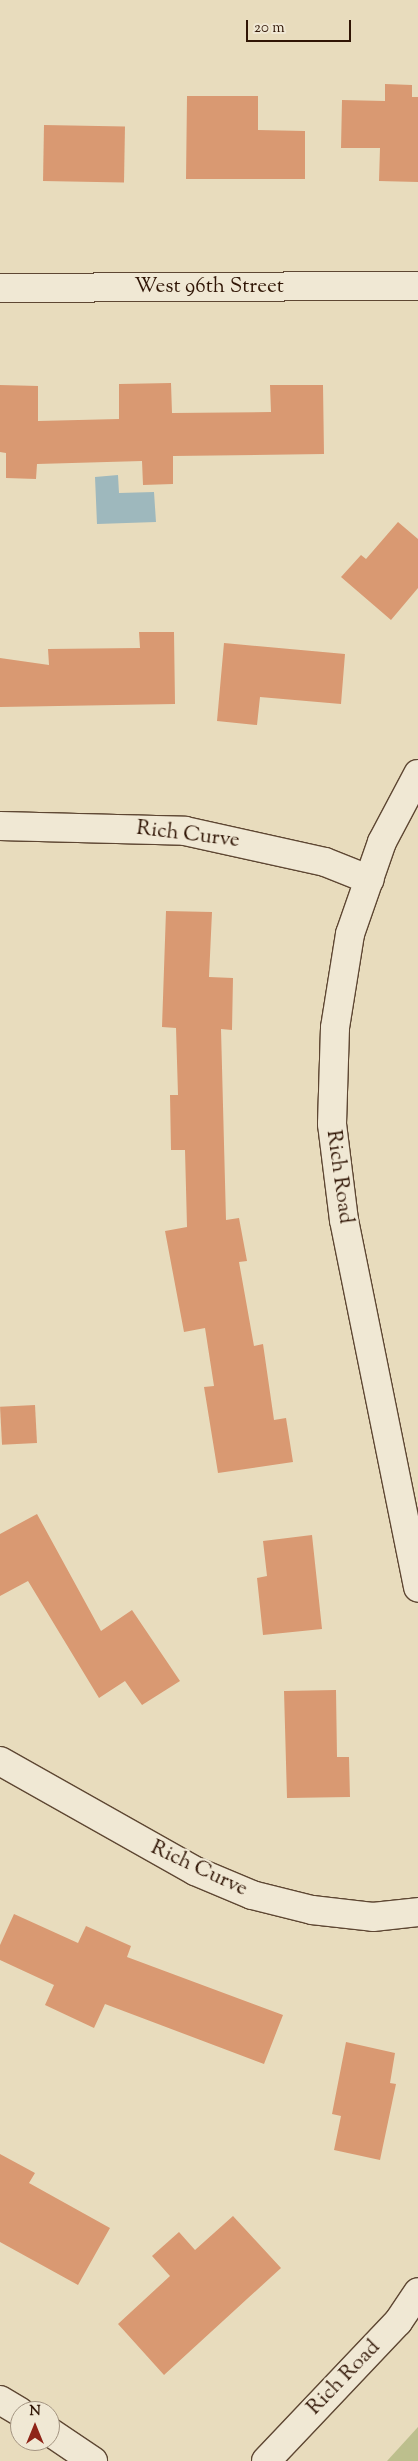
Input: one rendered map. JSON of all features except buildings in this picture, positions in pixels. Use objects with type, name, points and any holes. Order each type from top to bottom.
[{"type":"street","name":"West 96th Street","points":[[0,288],[418,286]]},
{"type":"street","name":"Rich Road","points":[[418,774],[382,842],[350,934],[334,1028],[332,1124],[344,1220],[418,1588]]},
{"type":"street","name":"Rich Curve","points":[[0,826],[185,831],[325,862],[370,880]]},
{"type":"street","name":"Rich Curve","points":[[0,1761],[195,1871],[252,1895],[312,1910],[373,1918],[418,1912]]},
{"type":"street","name":"Rich Road","points":[[266,2461],[398,2322],[418,2292]]},
{"type":"street","points":[[60,2439],[93,2461]]},
{"type":"green space","points":[[418,2427],[418,2461],[387,2461]]},
{"type":"water","points":[[118,475],[119,493],[154,492],[156,522],[97,524],[95,477]]}]
